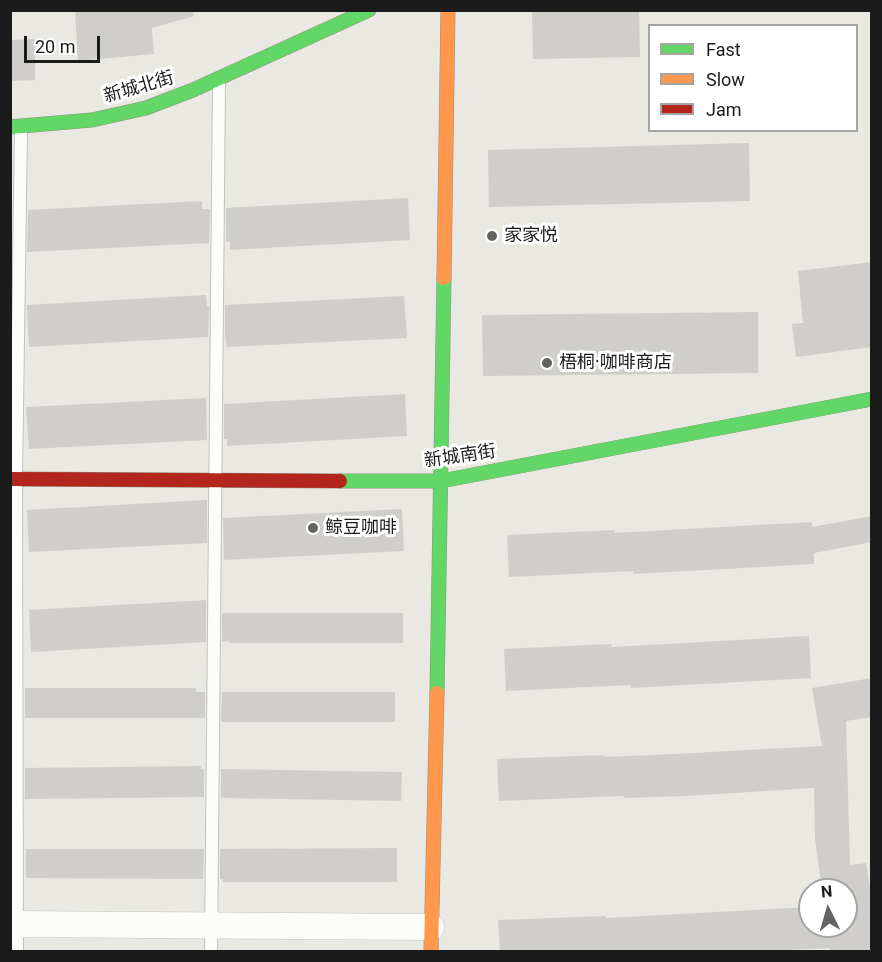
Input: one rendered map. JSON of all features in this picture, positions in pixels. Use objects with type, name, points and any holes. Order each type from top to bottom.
[{"type":"street","name":"新城北街","points":[[16,127],[92,120],[146,108],[219,78],[369,10]]},
{"type":"street","points":[[14,924],[211,939],[431,939],[448,10]]},
{"type":"street","name":"新城南街","points":[[13,479],[441,481],[872,399]]},
{"type":"lane","points":[[211,939],[219,78]]},
{"type":"lane","points":[[16,127],[13,479],[14,924],[17,951]]},
{"type":"building","points":[[75,10],[193,10],[194,16],[152,28],[154,54],[78,61]]},
{"type":"building","points":[[639,10],[640,57],[533,59],[532,12]]},
{"type":"building","points":[[35,39],[35,80],[10,81],[10,40]]},
{"type":"building","points":[[749,143],[750,201],[489,207],[488,150]]},
{"type":"building","points":[[408,198],[410,240],[230,250],[230,242],[226,242],[226,208]]},
{"type":"building","points":[[202,201],[202,209],[210,209],[209,243],[27,252],[28,210]]},
{"type":"building","points":[[872,262],[872,347],[796,357],[792,324],[803,323],[798,271]]},
{"type":"building","points":[[206,295],[207,306],[209,306],[208,337],[29,347],[27,305]]},
{"type":"building","points":[[404,296],[407,338],[227,347],[225,305]]},
{"type":"building","points":[[758,312],[758,373],[483,376],[482,315]]},
{"type":"building","points":[[405,394],[407,436],[227,446],[227,439],[224,439],[224,404]]},
{"type":"building","points":[[206,398],[207,440],[29,449],[26,407]]},
{"type":"building","points":[[207,500],[207,543],[29,552],[27,510]]},
{"type":"building","points":[[402,509],[404,551],[224,560],[223,518]]},
{"type":"building","points":[[872,516],[872,542],[814,553],[814,564],[634,574],[634,571],[509,577],[507,535],[614,530],[614,533],[812,522],[812,527]]},
{"type":"building","points":[[206,600],[206,642],[31,652],[29,610]]},
{"type":"building","points":[[222,613],[403,613],[403,643],[222,642]]},
{"type":"building","points":[[809,636],[811,678],[631,688],[631,685],[506,691],[504,649],[611,644],[612,647]]},
{"type":"building","points":[[872,678],[872,717],[846,721],[850,865],[866,863],[872,900],[872,951],[830,951],[830,948],[765,951],[500,951],[498,920],[606,916],[606,918],[798,908],[798,938],[858,938],[858,878],[820,878],[815,839],[814,788],[687,796],[499,801],[497,759],[604,755],[605,757],[822,746],[812,688]]},
{"type":"building","points":[[25,688],[196,688],[196,692],[205,692],[205,718],[25,718]]},
{"type":"building","points":[[222,692],[395,692],[395,722],[221,722]]},
{"type":"building","points":[[201,766],[201,769],[204,769],[204,797],[25,799],[25,768]]},
{"type":"building","points":[[221,769],[402,772],[401,801],[226,798],[221,797]]},
{"type":"building","points":[[397,848],[397,882],[223,882],[223,879],[220,879],[220,849]]},
{"type":"building","points":[[26,849],[204,849],[203,879],[26,878]]},
{"type":"traffic: fast","points":[[10,127],[92,120],[146,108],[193,90],[369,10]]},
{"type":"traffic: fast","points":[[437,693],[444,278]]},
{"type":"traffic: fast","points":[[340,481],[441,481],[872,399]]},
{"type":"traffic: slow","points":[[444,278],[448,10]]},
{"type":"traffic: slow","points":[[431,952],[437,693]]},
{"type":"traffic: jam","points":[[10,479],[340,481]]},
{"type":"place","name":"家家悦","points":[[492,236]]},
{"type":"place","name":"梧桐·咖啡商店","points":[[547,363]]},
{"type":"place","name":"鲸豆咖啡","points":[[313,528]]}]
